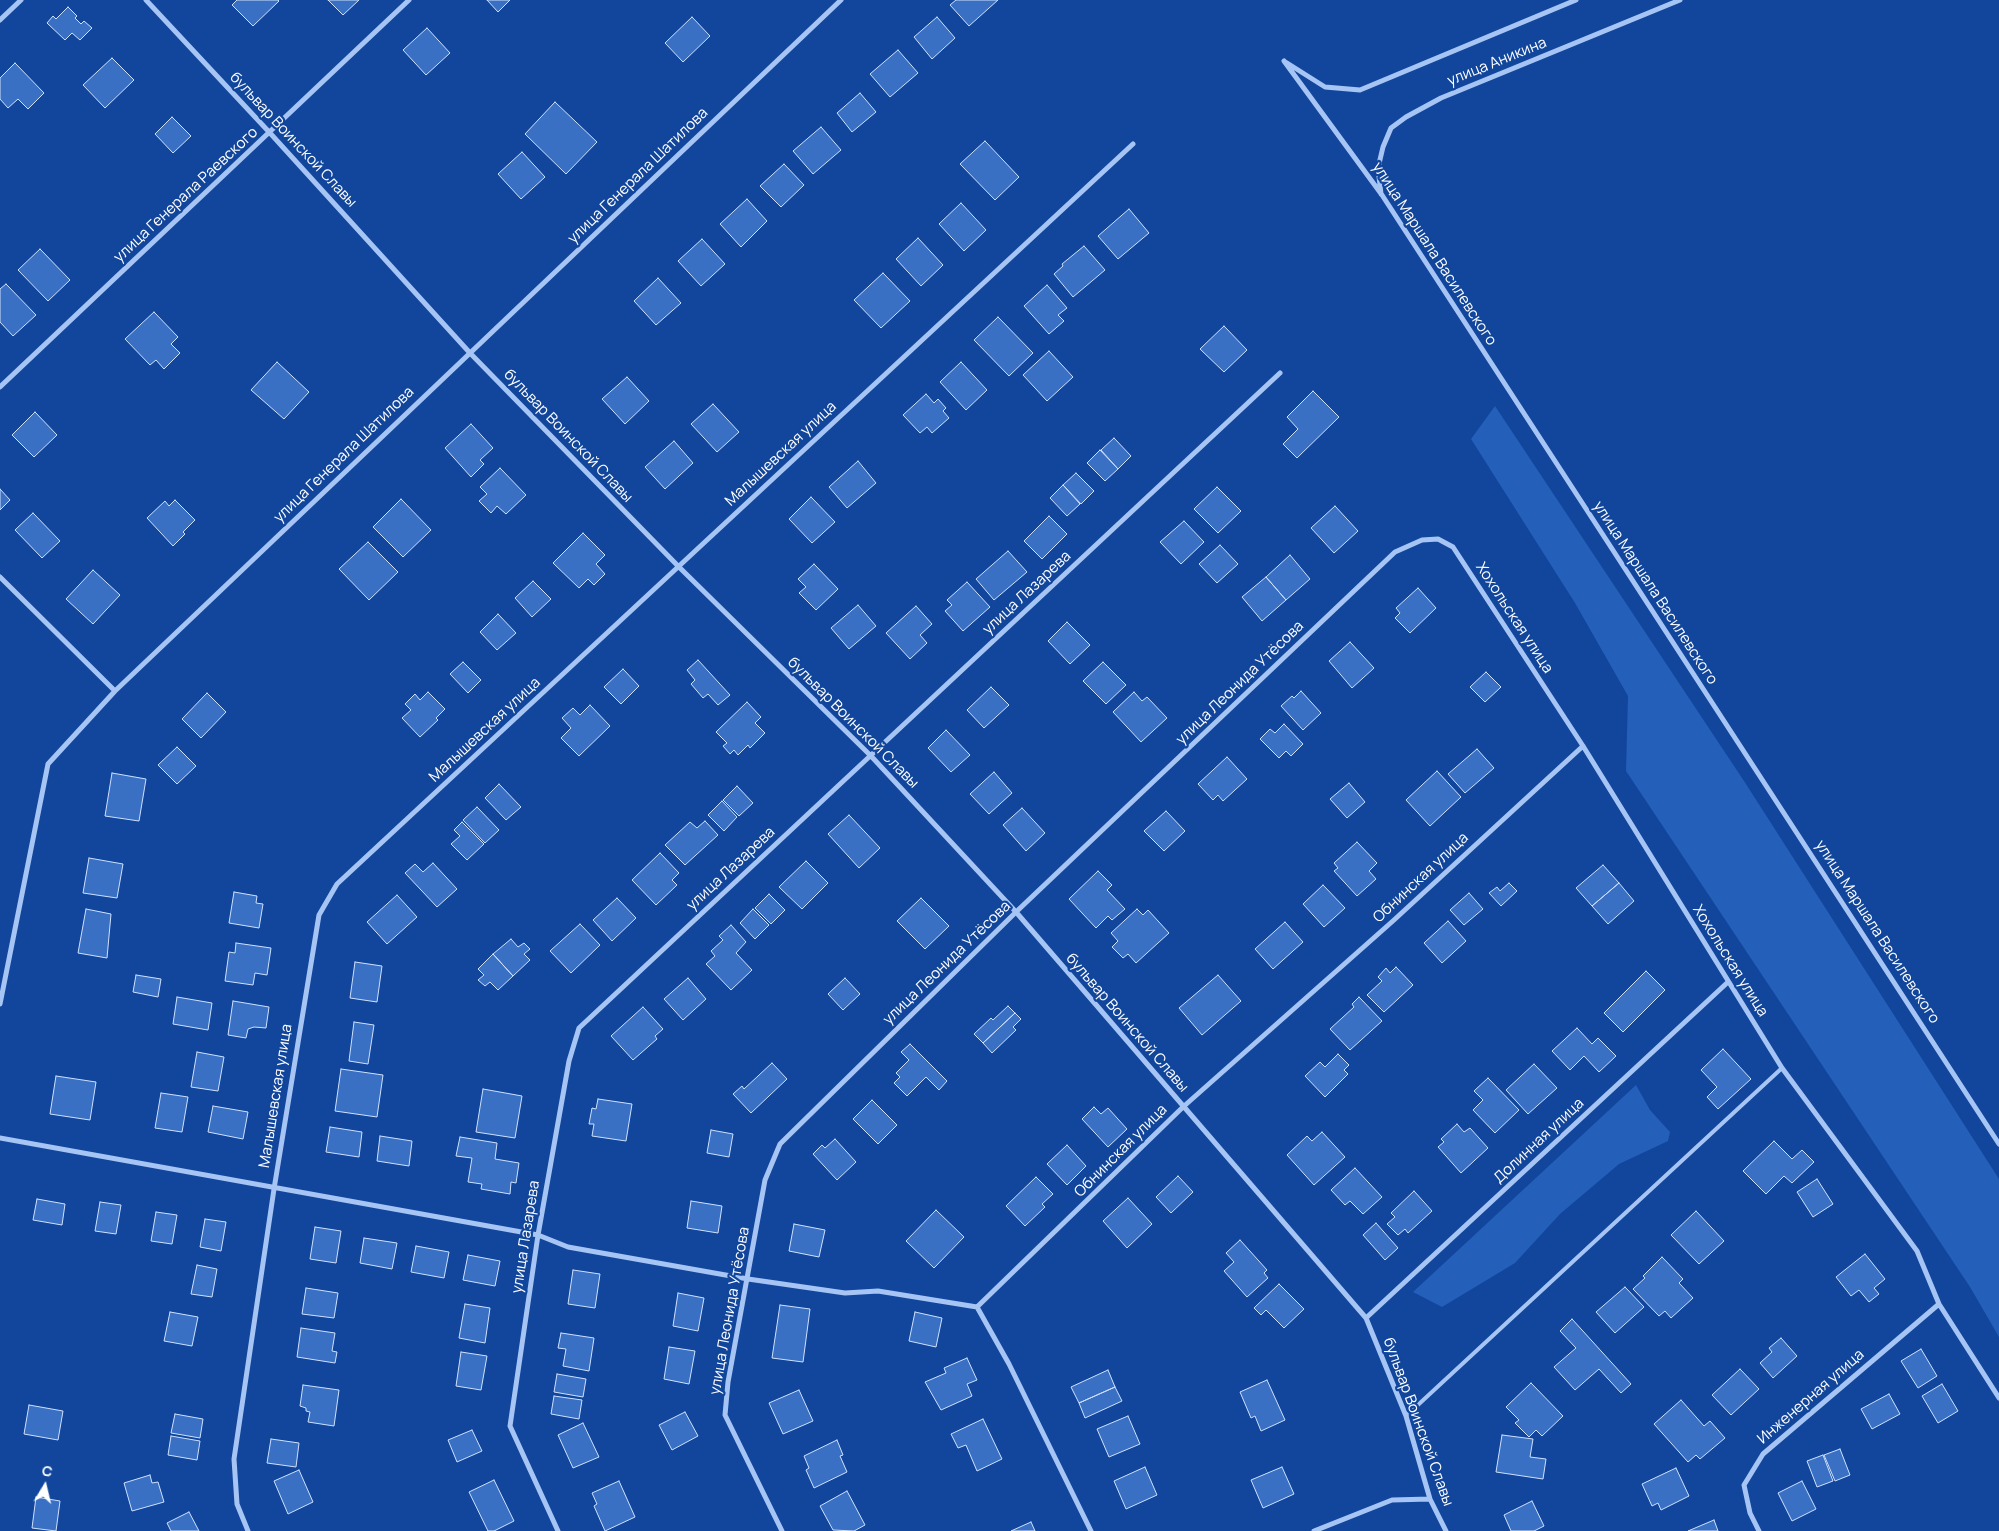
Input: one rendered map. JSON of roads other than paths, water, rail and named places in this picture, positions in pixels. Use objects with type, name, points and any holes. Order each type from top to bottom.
[{"type":"street","points":[[0,20],[21,0]]},
{"type":"street","name":"бульвар Воинской Славы","points":[[146,0],[470,353],[679,567],[871,756],[1016,912],[1366,1318],[1406,1416],[1430,1498],[1446,1531]]},
{"type":"street","name":"улица Генерала Раевского","points":[[0,387],[409,0]]},
{"type":"street","name":"улица Генерала Шатилова","points":[[0,1004],[48,764],[115,691],[840,0]]},
{"type":"street","name":"улица Аникина","points":[[1284,61],[1324,87],[1360,90],[1576,0]]},
{"type":"street","name":"улица Аникина","points":[[1382,195],[1378,168],[1383,147],[1391,128],[1406,116],[1441,98],[1680,0]]},
{"type":"street","name":"улица Маршала Василевского","points":[[1284,61],[1382,195],[1999,1144]]},
{"type":"street","name":"Малышевская улица","points":[[248,1531],[237,1504],[234,1459],[274,1188],[319,915],[337,884],[1133,144]]},
{"type":"street","name":"улица Лазарева","points":[[558,1531],[510,1426],[538,1235],[569,1061],[579,1028],[1280,373]]},
{"type":"street","name":"Хохольская улица","points":[[1438,539],[1453,547],[1583,746],[1782,1068],[1917,1251],[1939,1304],[1999,1398]]},
{"type":"street","name":"улица Леонида Утёсова","points":[[782,1531],[725,1415],[728,1382],[765,1180],[780,1144],[1016,912],[1395,552],[1422,540],[1438,539]]},
{"type":"street","points":[[0,577],[115,691]]},
{"type":"street","name":"Обнинская улица","points":[[977,1306],[1183,1107],[1394,920],[1583,746]]},
{"type":"street","name":"Долинная улица","points":[[1366,1318],[1728,982]]},
{"type":"street","points":[[0,1138],[538,1235],[568,1246],[748,1279],[845,1292],[878,1291],[977,1306],[1009,1364],[1091,1531]]},
{"type":"street","name":"Инженерная улица","points":[[1759,1531],[1750,1513],[1744,1485],[1763,1454],[1939,1304]]},
{"type":"street","points":[[1314,1531],[1392,1500],[1430,1498]]},
{"type":"lane","points":[[1406,1416],[1782,1068]]}]
